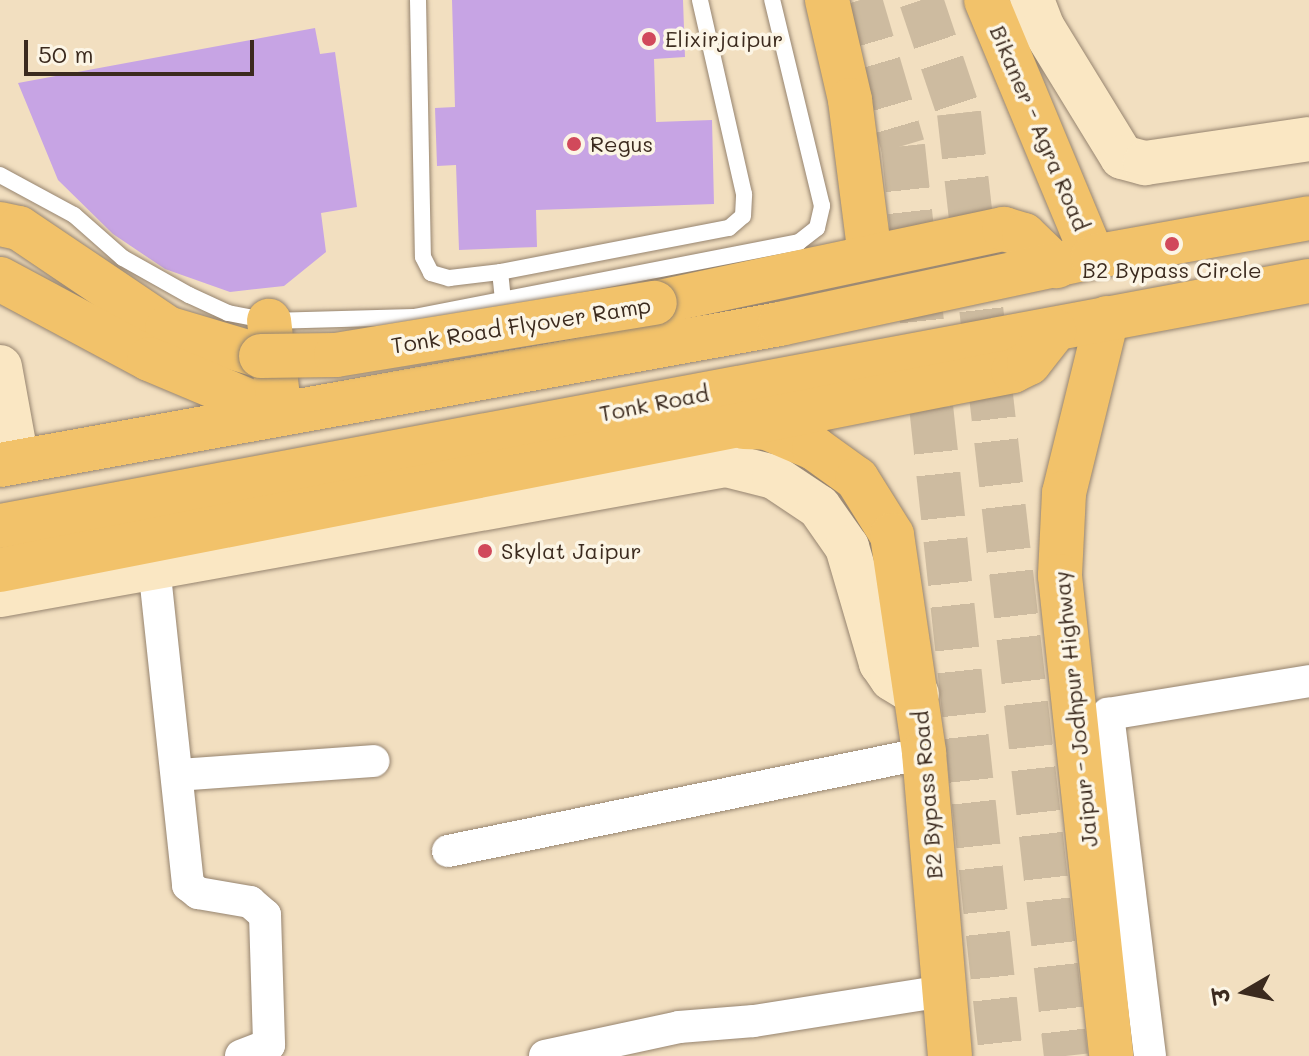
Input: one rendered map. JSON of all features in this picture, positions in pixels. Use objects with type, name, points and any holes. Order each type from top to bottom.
[{"type":"main road","points":[[827,0],[850,100],[870,257]]},
{"type":"main road","name":"Bikaner - Agra Road","points":[[986,0],[1075,261]]},
{"type":"main road","points":[[9,463],[780,324],[1075,261],[1309,218]]},
{"type":"main road","name":"Tonk Road Flyover Ramp","points":[[0,224],[19,228],[167,328],[261,356],[336,355],[655,303],[1004,229],[1024,235],[1075,261]]},
{"type":"main road","points":[[0,279],[149,359],[280,414]]},
{"type":"main road","name":"Tonk Road","points":[[0,526],[1309,281]]},
{"type":"main road","name":"Jaipur - Jodhpur Highway","points":[[1107,318],[1064,493],[1060,576],[1111,1056]]},
{"type":"main road","points":[[269,321],[280,414]]},
{"type":"main road","points":[[0,570],[617,446],[1013,371],[1029,363],[1054,331]]},
{"type":"main road","name":"B2 Bypass Road","points":[[725,425],[767,428],[814,448],[857,479],[892,535],[924,753],[950,1056]]},
{"type":"street","points":[[1035,1],[1122,157],[1145,163],[1309,139]]},
{"type":"street","points":[[0,367],[9,463]]},
{"type":"street","points":[[0,595],[726,465],[751,468],[803,494],[834,527],[860,583],[881,663],[892,679],[917,694]]},
{"type":"street","points":[[154,566],[188,885],[198,893],[250,902],[265,915],[269,1045],[241,1056]]},
{"type":"street","points":[[1150,1056],[1108,714],[1309,681]]},
{"type":"street","points":[[448,851],[924,753]]},
{"type":"street","points":[[178,775],[373,761]]},
{"type":"street","points":[[545,1056],[679,1027],[754,1021],[944,991]]},
{"type":"lane","points":[[418,0],[423,257],[431,273],[449,278],[579,258],[729,228],[743,216],[744,194],[700,0]]},
{"type":"lane","points":[[0,175],[74,215],[123,258],[189,295],[228,313],[269,321],[414,317],[799,242],[817,228],[822,206],[772,0]]},
{"type":"lane","points":[[579,258],[586,283]]},
{"type":"lane","points":[[500,272],[503,300]]},
{"type":"building","name":"Regus","points":[[452,0],[683,0],[685,57],[654,59],[656,122],[712,120],[714,204],[536,210],[537,247],[459,250],[456,165],[437,166],[435,108],[455,107]]},
{"type":"building","points":[[315,28],[320,54],[335,52],[357,207],[321,213],[326,252],[284,286],[230,292],[165,269],[113,234],[58,180],[18,83]]},
{"type":"tunnel","points":[[860,0],[903,146],[1001,1056]]},
{"type":"tunnel","points":[[921,0],[959,113],[1066,1056]]},
{"type":"place","name":"Elixirjaipur","points":[[649,39]]},
{"type":"place","name":"Regus","points":[[574,144]]},
{"type":"place","name":"B2 Bypass Circle","points":[[1172,244]]},
{"type":"place","name":"Skylat Jaipur","points":[[485,551]]}]
